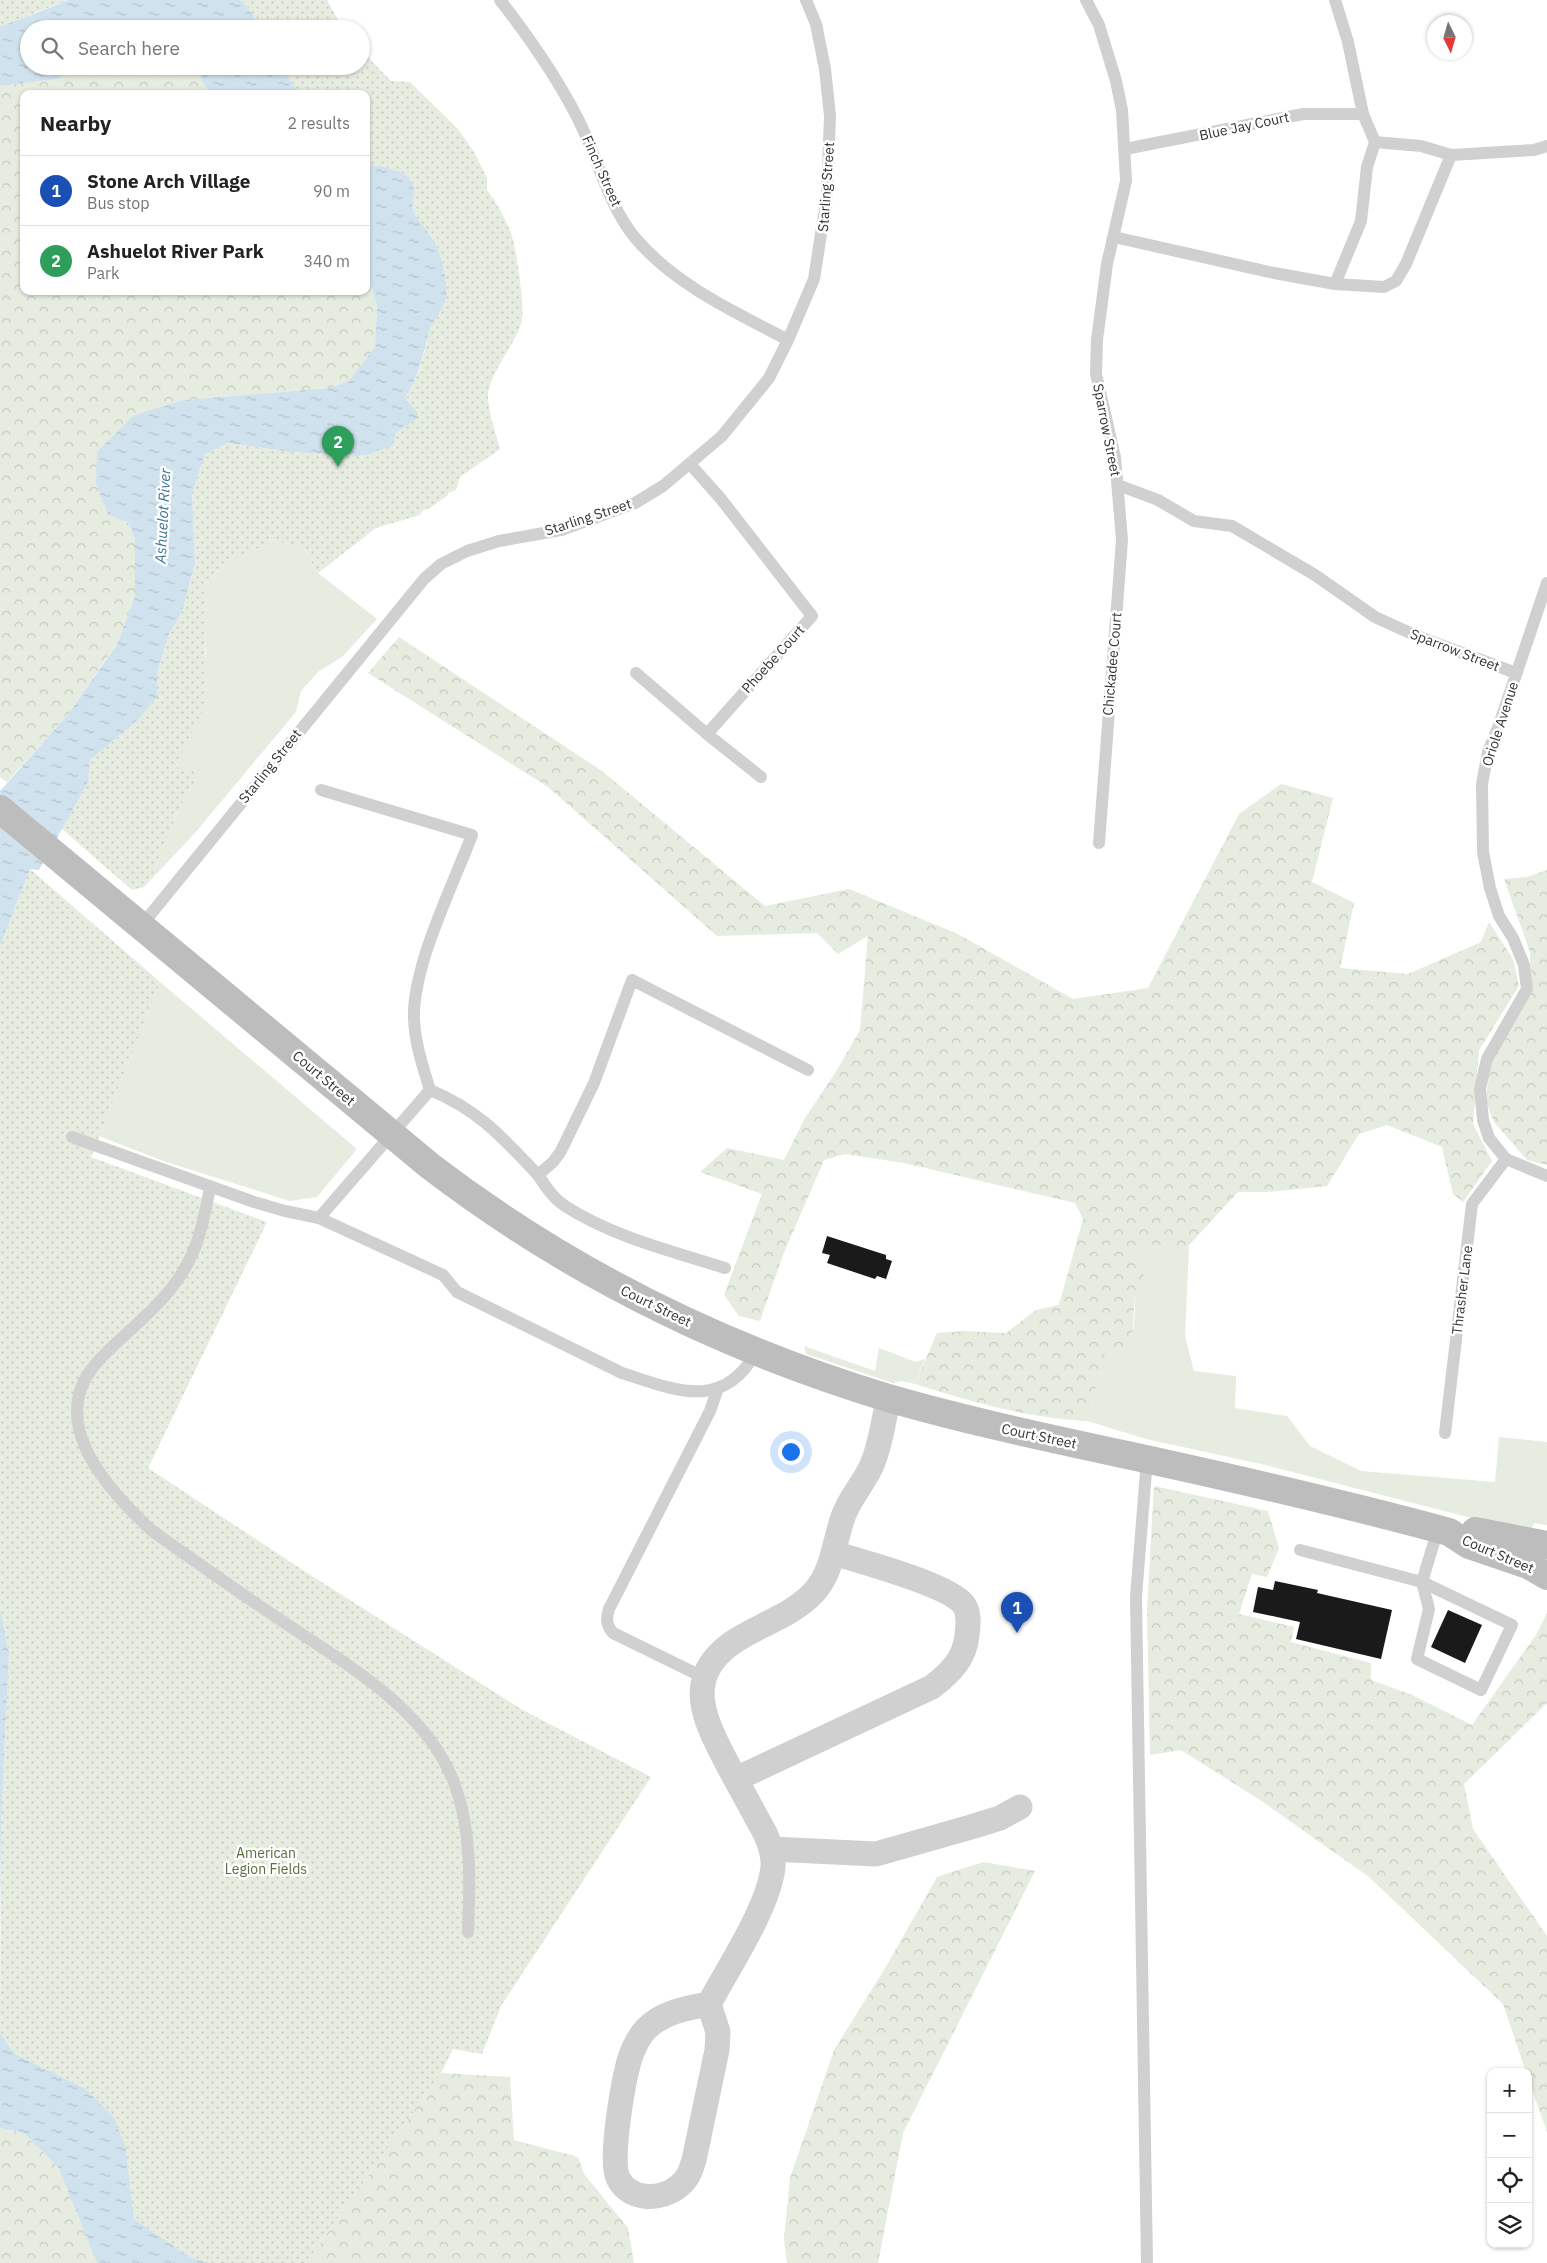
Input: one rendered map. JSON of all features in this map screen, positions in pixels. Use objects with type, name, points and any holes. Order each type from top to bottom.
[{"type":"main road","name":"Court Street","points":[[0,808],[392,1135],[479,1204],[607,1282],[756,1352],[889,1398],[1013,1431],[1297,1492],[1443,1530],[1473,1531],[1547,1545]]},
{"type":"main road","name":"Court Street","points":[[1443,1530],[1469,1544],[1528,1565],[1547,1576]]},
{"type":"street","points":[[709,2004],[684,2008],[648,2027],[638,2040],[631,2056],[614,2149],[614,2165],[618,2178],[626,2191],[637,2196],[665,2194],[679,2186],[689,2175],[694,2160],[717,2050],[718,2032],[709,2004],[759,1911],[769,1886],[773,1866],[771,1849],[765,1833],[709,1729],[702,1709],[702,1690],[707,1671],[719,1654],[726,1648],[798,1605],[815,1591],[825,1576],[834,1553],[843,1516],[871,1467],[889,1398]]},
{"type":"street","points":[[736,1779],[932,1687],[952,1672],[961,1658],[967,1642],[969,1622],[964,1606],[952,1596],[931,1585],[834,1553]]},
{"type":"street","points":[[771,1849],[876,1854],[1000,1818],[1020,1807]]},
{"type":"lane","name":"Finch Street","points":[[500,0],[517,22],[578,118],[612,199],[636,239],[664,266],[699,292],[788,340]]},
{"type":"lane","name":"Starling Street","points":[[141,926],[402,604],[442,564],[467,551],[499,541],[561,530],[635,503],[663,486],[722,436],[770,378],[814,279],[827,196],[830,116],[825,68],[818,33],[806,0]]},
{"type":"lane","name":"Sparrow Street","points":[[1086,0],[1099,25],[1116,81],[1122,110],[1125,149],[1126,181],[1107,264],[1097,340],[1096,374],[1115,457],[1118,485],[1158,500],[1194,520],[1232,526],[1316,575],[1375,617],[1419,637],[1516,673]]},
{"type":"lane","points":[[1335,0],[1348,42],[1363,114],[1375,142],[1367,167],[1361,222],[1335,284]]},
{"type":"lane","name":"Blue Jay Court","points":[[1125,149],[1303,114],[1363,114]]},
{"type":"lane","points":[[1375,142],[1421,146],[1451,155],[1534,150],[1547,146]]},
{"type":"lane","points":[[1114,237],[1274,273],[1335,284],[1384,288],[1396,282],[1406,264],[1451,155]]},
{"type":"lane","name":"Phoebe Court","points":[[690,464],[721,499],[812,616],[707,734]]},
{"type":"lane","name":"Chickadee Court","points":[[1099,843],[1122,540],[1118,485]]},
{"type":"lane","name":"Oriole Avenue","points":[[1547,583],[1488,752],[1482,784],[1483,852],[1490,888],[1499,916],[1513,938],[1524,965],[1526,989],[1487,1059],[1480,1089],[1483,1120],[1489,1138],[1506,1159],[1547,1176]]},
{"type":"lane","points":[[636,672],[707,734],[761,777]]},
{"type":"lane","points":[[321,790],[472,835],[434,931],[416,990],[414,1019],[419,1052],[430,1090],[469,1109],[495,1129],[538,1175],[550,1193],[564,1206],[629,1237],[725,1268]]},
{"type":"lane","points":[[538,1175],[557,1156],[594,1083],[632,980],[808,1070]]},
{"type":"lane","points":[[319,1218],[430,1090]]},
{"type":"lane","points":[[72,1137],[210,1188],[285,1211],[319,1218],[442,1275],[457,1292],[622,1373],[675,1390],[697,1392],[718,1388],[735,1381],[747,1368],[756,1352]]},
{"type":"lane","name":"Thrasher Lane","points":[[1445,1432],[1472,1204],[1506,1159]]},
{"type":"lane","points":[[210,1188],[202,1229],[194,1252],[182,1274],[164,1297],[100,1359],[79,1389],[76,1407],[85,1446],[101,1476],[111,1489],[122,1503],[151,1530],[373,1684],[426,1733],[443,1760],[455,1786],[463,1816],[469,1856],[468,1932]]},
{"type":"lane","points":[[706,1678],[613,1633],[608,1626],[606,1618],[710,1411],[718,1388]]},
{"type":"lane","points":[[1147,2263],[1136,1597],[1148,1459]]},
{"type":"lane","points":[[1300,1550],[1422,1582],[1512,1625],[1482,1690],[1417,1659],[1429,1609],[1422,1582],[1443,1530]]},
{"type":"green space","points":[[0,0],[69,0],[36,12],[3,28],[0,27]]},
{"type":"green space","points":[[240,0],[327,0],[338,20],[255,20],[246,5]]},
{"type":"green space","points":[[370,59],[391,81],[410,82],[458,129],[474,152],[487,178],[487,190],[501,211],[511,233],[520,279],[521,324],[518,333],[492,379],[488,396],[492,423],[500,449],[460,477],[456,490],[448,493],[448,495],[430,508],[422,511],[420,515],[376,528],[318,573],[302,546],[271,541],[245,556],[228,559],[204,585],[206,617],[204,709],[175,767],[200,772],[178,811],[153,873],[144,887],[132,890],[61,828],[88,782],[90,760],[137,721],[157,697],[157,674],[169,634],[182,612],[195,563],[192,493],[205,454],[228,443],[291,452],[358,456],[367,455],[393,445],[396,433],[417,418],[406,396],[418,373],[430,328],[445,302],[446,288],[442,261],[431,236],[414,211],[414,188],[412,182],[402,173],[395,170],[370,165],[370,90],[296,90],[287,75],[370,75]]},
{"type":"green space","points":[[63,75],[198,75],[208,90],[20,90],[20,295],[370,295],[370,283],[377,306],[375,347],[349,381],[330,388],[183,400],[134,415],[96,484],[108,515],[128,522],[135,539],[135,596],[117,643],[69,713],[7,782],[0,777],[0,86],[58,79]]},
{"type":"green space","points":[[271,541],[302,546],[318,573],[377,619],[342,657],[319,671],[301,691],[296,712],[195,833],[144,887],[153,873],[178,811],[200,772],[175,768],[183,750],[206,654],[204,585],[228,559],[245,556]]},
{"type":"green space","points":[[399,637],[602,771],[765,906],[849,889],[958,934],[1073,999],[1148,988],[1239,814],[1281,784],[1333,798],[1312,882],[1354,903],[1340,968],[1408,974],[1481,942],[1489,922],[1513,959],[1519,986],[1479,1050],[1473,1124],[1492,1161],[1463,1202],[1453,1194],[1442,1147],[1387,1125],[1359,1134],[1327,1186],[1268,1192],[1238,1192],[1180,1255],[1148,1243],[1133,1249],[1149,1287],[1135,1294],[1132,1342],[1126,1358],[1106,1350],[1087,1421],[1021,1413],[915,1384],[937,1333],[963,1331],[1006,1333],[1036,1310],[1059,1305],[1083,1219],[1075,1203],[904,1163],[845,1154],[824,1160],[783,1255],[760,1321],[739,1316],[724,1295],[762,1194],[700,1172],[727,1148],[784,1160],[805,1118],[837,1070],[860,1030],[868,936],[838,954],[817,933],[717,936],[548,787],[368,673]]},
{"type":"green space","name":"American Legion Fields","points":[[30,869],[160,982],[91,1157],[267,1222],[148,1468],[301,1569],[521,1709],[651,1777],[501,2006],[482,2054],[453,2049],[441,2073],[306,2263],[209,2263],[190,2257],[134,2219],[126,2149],[86,2089],[15,2054],[0,2033],[1,1824],[9,1653],[0,1608],[0,946]]},
{"type":"green space","points":[[1547,870],[1547,1165],[1527,1160],[1494,1122],[1485,1100],[1493,1058],[1531,992],[1530,952],[1504,879],[1527,877]]},
{"type":"green space","points":[[160,982],[357,1149],[317,1197],[290,1201],[166,1162],[99,1136]]},
{"type":"green space","points":[[1148,1243],[1180,1255],[1189,1246],[1185,1336],[1194,1371],[1236,1376],[1235,1408],[1287,1416],[1310,1446],[1361,1471],[1495,1482],[1499,1437],[1547,1442],[1547,1525],[1534,1523],[1530,1533],[1261,1464],[1146,1439],[1087,1421],[1106,1350],[1126,1358],[1133,1332],[1134,1318],[1133,1249]]},
{"type":"green space","points":[[804,1346],[875,1371],[879,1348],[916,1362],[925,1359],[915,1384],[901,1381],[893,1383],[806,1354]]},
{"type":"green space","points":[[1154,1486],[1268,1511],[1279,1548],[1267,1577],[1252,1574],[1239,1614],[1294,1627],[1291,1642],[1371,1663],[1371,1680],[1412,1695],[1472,1725],[1536,1635],[1547,1613],[1547,1703],[1464,1784],[1473,1829],[1547,1936],[1547,2132],[1532,2089],[1532,2068],[1525,2068],[1503,2004],[1369,1877],[1260,1800],[1181,1750],[1150,1755],[1147,1610]]},
{"type":"green space","points":[[983,1862],[1035,1871],[903,2133],[878,2263],[787,2263],[784,2239],[790,2178],[834,2050],[884,1970],[937,1877]]},
{"type":"green space","points":[[441,2073],[510,2077],[514,2140],[578,2157],[584,2174],[628,2228],[634,2263],[306,2263]]},
{"type":"green space","points":[[0,2128],[24,2133],[58,2167],[97,2263],[0,2263]]},
{"type":"water","points":[[69,0],[240,0],[246,5],[255,20],[20,20],[20,75],[63,75],[58,79],[0,86],[0,27]]},
{"type":"water","points":[[198,75],[287,75],[296,90],[208,90]]},
{"type":"water","name":"Ashuelot River","points":[[370,165],[395,170],[402,173],[412,182],[414,188],[414,211],[436,245],[444,270],[445,302],[430,328],[423,357],[406,396],[417,412],[418,418],[396,433],[393,445],[367,455],[291,452],[228,443],[205,454],[192,493],[195,563],[182,612],[169,634],[157,674],[157,697],[137,721],[90,760],[88,782],[39,870],[30,869],[0,946],[0,791],[69,713],[117,644],[135,596],[135,539],[128,522],[108,515],[96,484],[97,452],[134,415],[183,400],[330,388],[349,381],[375,347],[377,306],[370,283]]},
{"type":"water","points":[[0,1608],[9,1653],[1,1824],[0,1935]]},
{"type":"water","points":[[0,2033],[15,2054],[86,2089],[114,2118],[126,2149],[134,2219],[190,2257],[209,2263],[97,2263],[58,2167],[24,2133],[0,2128]]},
{"type":"building","points":[[827,1236],[886,1255],[886,1259],[892,1261],[886,1279],[877,1276],[875,1279],[827,1263],[830,1255],[822,1253]]},
{"type":"building","points":[[1275,1581],[1318,1590],[1317,1593],[1392,1610],[1381,1659],[1296,1639],[1300,1622],[1253,1612],[1258,1587],[1273,1590]]},
{"type":"building","points":[[1448,1610],[1482,1625],[1465,1663],[1431,1647]]},
{"type":"place","name":"Ashuelot River Park","points":[[338,467]]},
{"type":"place","name":"Stone Arch Village","points":[[1017,1633]]}]
